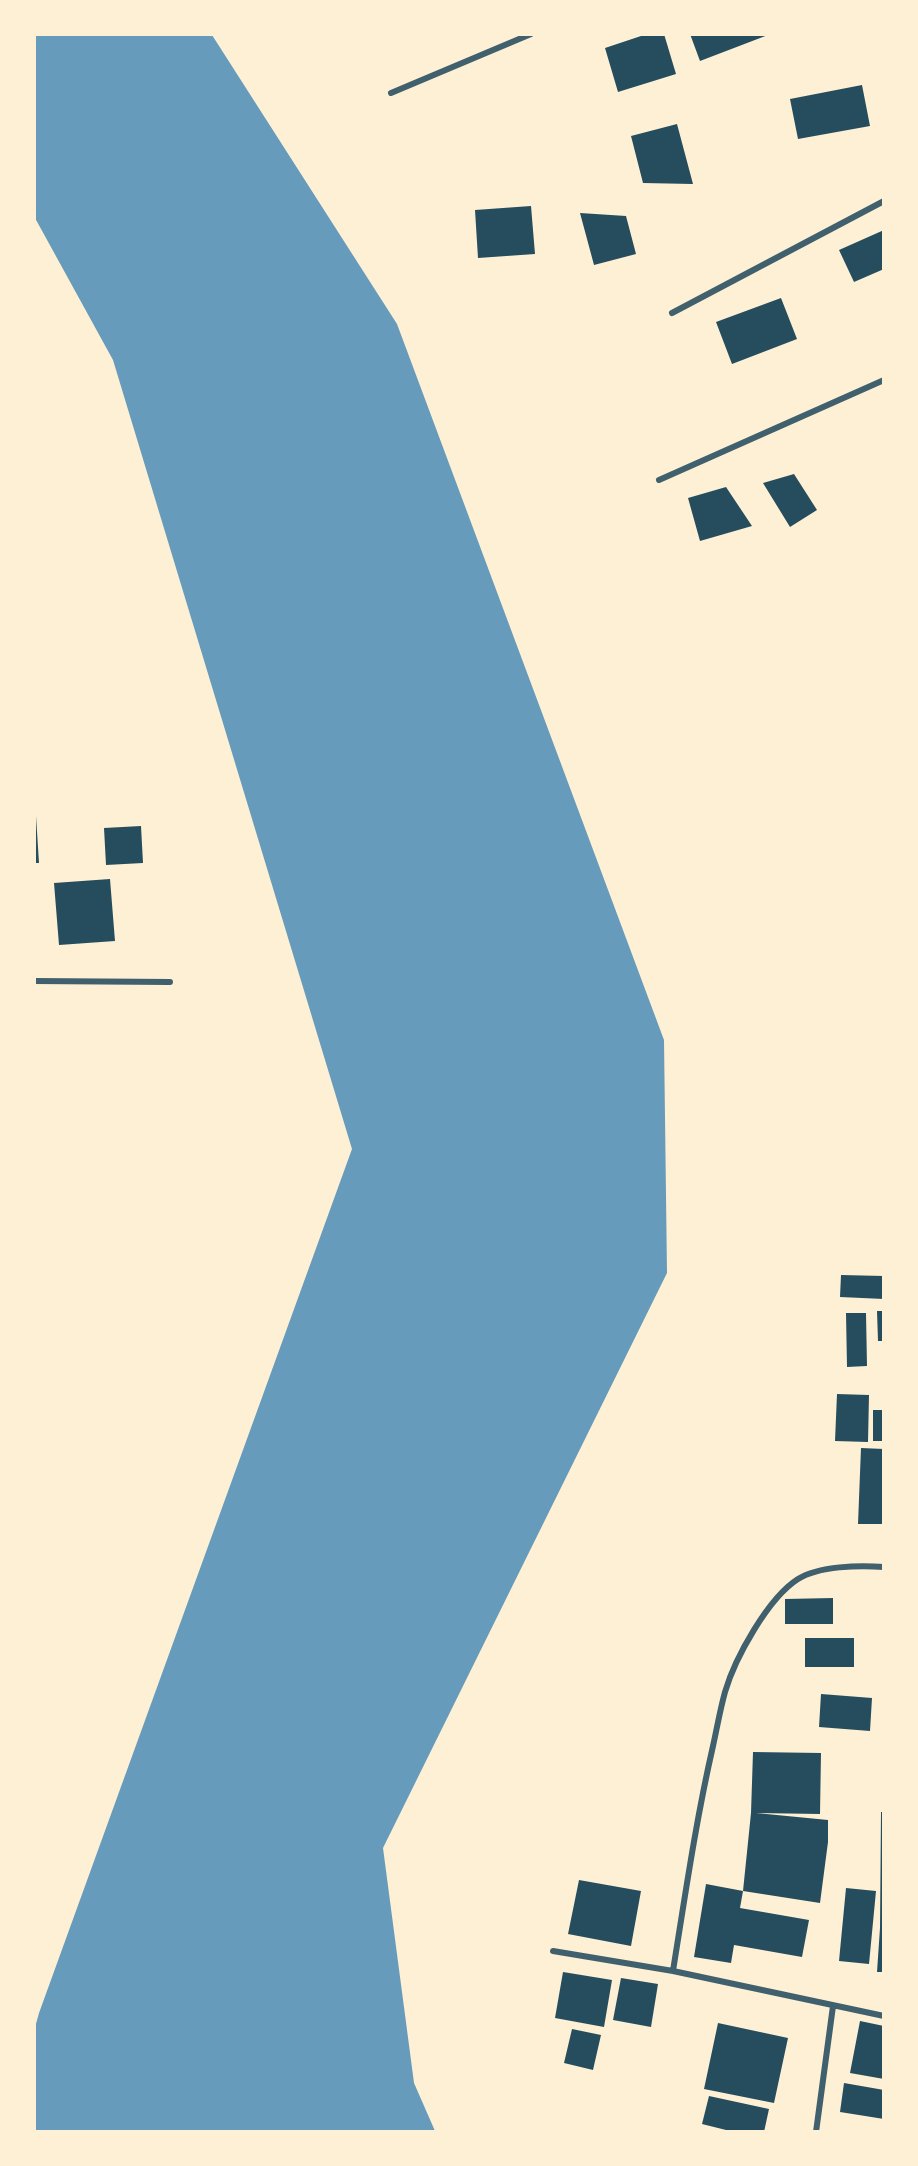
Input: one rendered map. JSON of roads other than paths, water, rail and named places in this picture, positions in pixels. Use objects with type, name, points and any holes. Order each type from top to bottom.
[{"type":"street","points":[[392,93],[531,34]]},
{"type":"street","points":[[672,313],[884,201]]},
{"type":"street","points":[[659,480],[884,380]]},
{"type":"street","points":[[34,981],[170,982]]},
{"type":"street","points":[[673,1971],[705,1782],[725,1691],[747,1640],[784,1589],[801,1577],[823,1570],[884,1567]]},
{"type":"street","points":[[553,1951],[673,1971],[884,2016]]},
{"type":"street","points":[[816,2132],[833,2006]]},
{"type":"water","points":[[35,34],[212,35],[397,324],[664,1040],[667,1273],[383,1848],[414,2083],[435,2131],[35,2131],[34,2031],[39,2013],[352,1149],[113,360],[35,218]]}]
